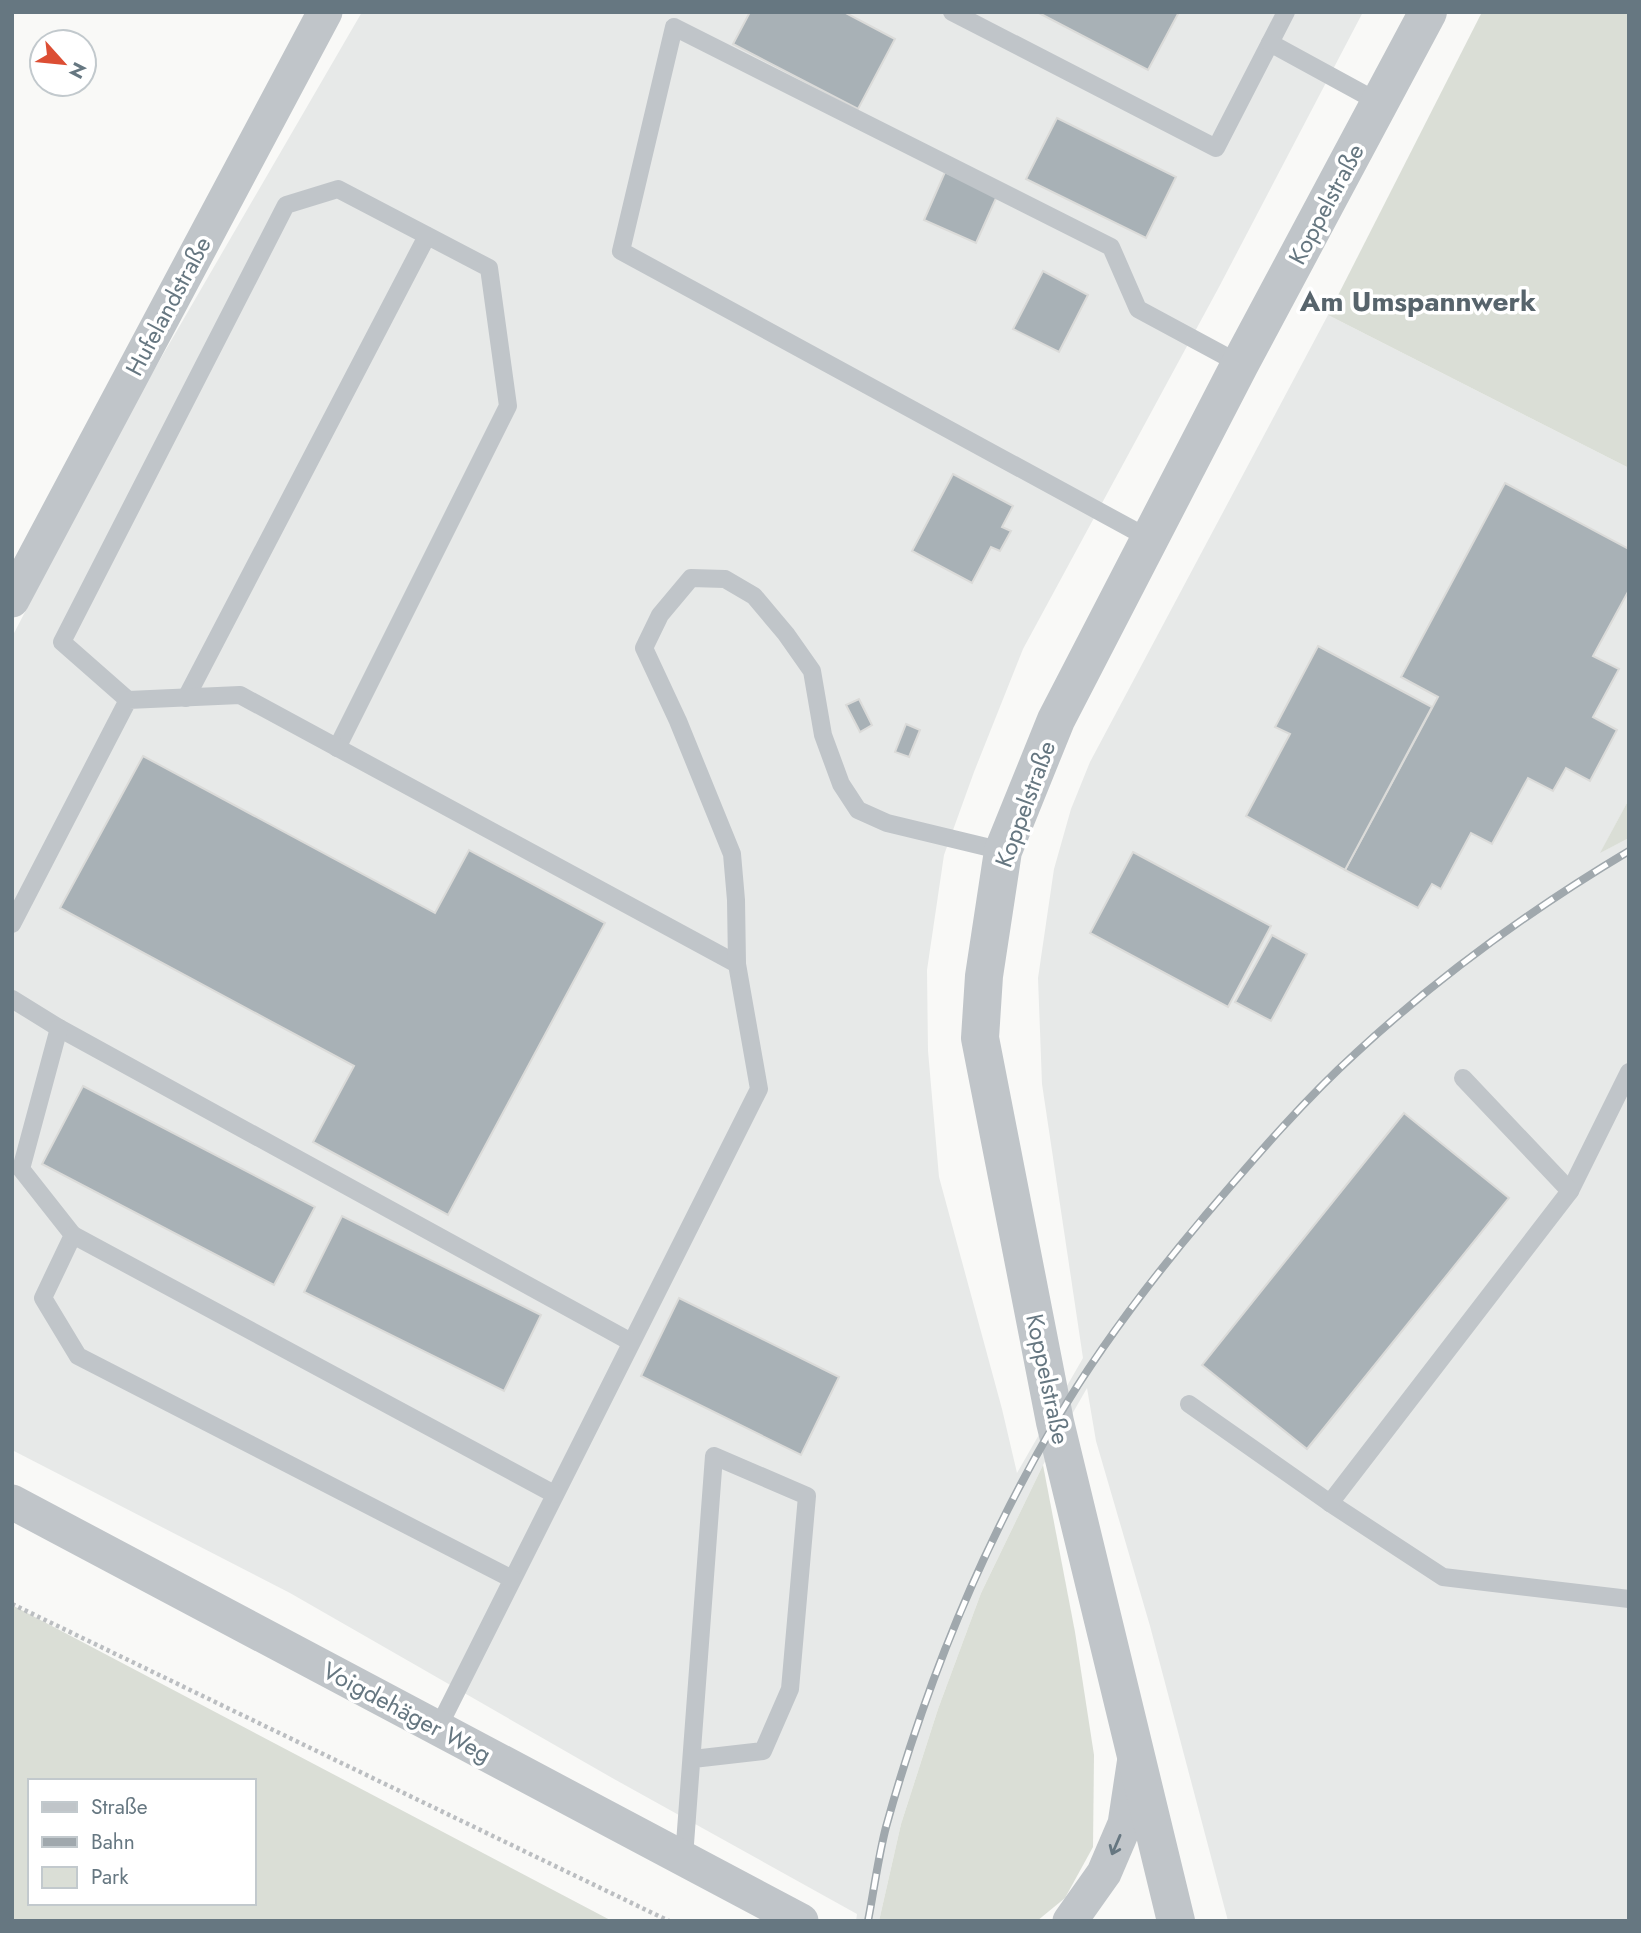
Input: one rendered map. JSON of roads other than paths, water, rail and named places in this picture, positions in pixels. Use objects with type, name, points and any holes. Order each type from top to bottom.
[{"type":"street","name":"Hufelandstraße","points":[[12,600],[325,12]]},
{"type":"street","name":"Koppelstraße","points":[[1136,1755],[1055,1422],[980,1038],[984,976],[1003,851],[1056,720],[1240,364],[1428,12]]},
{"type":"street","name":"Voigdehäger Weg","points":[[12,1503],[801,1921]]},
{"type":"street","points":[[1070,1921],[1104,1873],[1125,1824],[1136,1755]]},
{"type":"street","points":[[1136,1755],[1176,1921]]},
{"type":"lane","points":[[953,12],[1216,148],[1286,12]]},
{"type":"lane","points":[[1150,538],[621,251],[674,27],[1111,247],[1138,309],[1240,364]]},
{"type":"lane","points":[[1270,43],[1380,103]]},
{"type":"lane","points":[[337,748],[508,406],[489,268],[338,189],[286,205],[62,642],[128,700],[240,695],[337,748],[737,964]]},
{"type":"lane","points":[[186,698],[427,236]]},
{"type":"lane","points":[[438,1728],[760,1089],[737,964],[732,854],[644,648],[660,615],[691,578],[724,579],[754,596],[812,671],[823,735],[841,784],[858,810],[887,823],[1003,851]]},
{"type":"lane","points":[[12,924],[128,700]]},
{"type":"lane","points":[[12,999],[60,1028],[631,1342]]},
{"type":"lane","points":[[60,1028],[21,1169],[73,1236],[554,1494]]},
{"type":"lane","points":[[1330,1503],[1570,1191],[1629,1072]]},
{"type":"lane","points":[[1463,1078],[1570,1191]]},
{"type":"lane","points":[[73,1236],[43,1298],[78,1356],[512,1579]]},
{"type":"lane","points":[[1189,1404],[1330,1503],[1443,1577],[1629,1599]]},
{"type":"lane","points":[[684,1857],[714,1456],[807,1496],[790,1689],[763,1751],[693,1759]]},
{"type":"railway","points":[[868,1921],[883,1839],[901,1774],[958,1618],[1029,1469],[1072,1394],[1107,1342],[1204,1217],[1277,1133],[1336,1072],[1420,997],[1487,945],[1557,896],[1629,851]]},
{"type":"district","name":"Am Umspannwerk","points":[[1418,301]]}]
